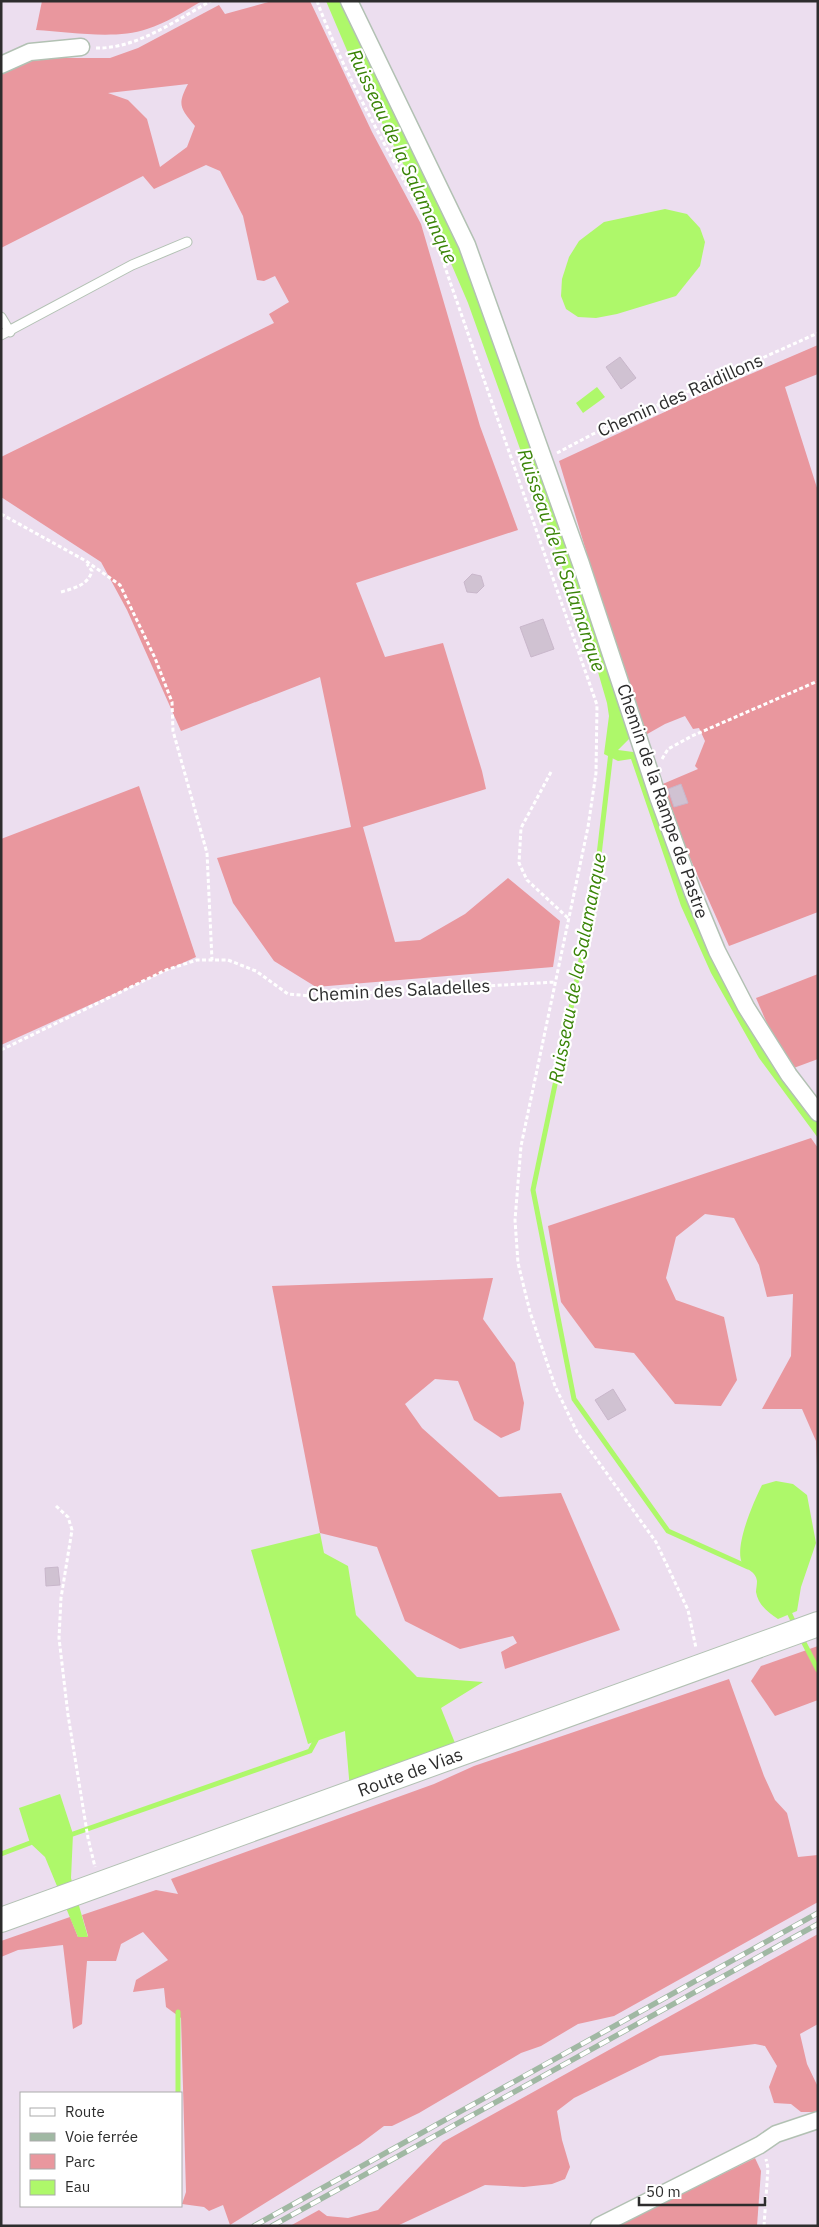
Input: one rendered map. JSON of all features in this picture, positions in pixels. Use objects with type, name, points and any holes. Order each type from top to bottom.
[{"type":"main road","name":"Route de Vias","points":[[1,1920],[816,1625]]},
{"type":"street","name":"Chemin de la Rampe de Pastre","points":[[349,1],[467,245],[581,564],[693,893],[717,951],[746,1007],[790,1075],[818,1113]]},
{"type":"street","points":[[1,65],[30,52],[80,47]]},
{"type":"street","points":[[599,2226],[776,2134],[818,2120]]},
{"type":"lane","points":[[1,317],[6,333],[132,265],[187,242]]},
{"type":"path","points":[[80,47],[110,48],[137,41],[211,1]]},
{"type":"path","points":[[317,1],[325,24],[363,102],[412,192],[439,250],[598,705],[596,772],[588,827],[521,1146],[515,1220],[518,1263],[530,1312],[555,1386],[577,1432],[656,1542],[688,1610],[693,1638],[703,1666]]},
{"type":"path","name":"Chemin des Raidillons","points":[[544,460],[593,434],[818,333]]},
{"type":"path","points":[[1,514],[86,561],[120,585],[155,658],[172,702],[173,731],[207,853],[212,960]]},
{"type":"path","points":[[61,592],[81,586],[90,578],[92,570],[86,561]]},
{"type":"path","points":[[652,777],[668,750],[676,745],[692,736],[818,681]]},
{"type":"path","points":[[551,772],[521,828],[519,863],[527,880],[569,918]]},
{"type":"path","name":"Chemin des Saladelles","points":[[1,1050],[166,970],[197,960],[228,960],[256,971],[288,994],[311,996],[556,982]]},
{"type":"path","points":[[56,1506],[68,1517],[72,1530],[61,1598],[59,1638],[68,1716],[96,1886]]},
{"type":"path","points":[[760,2144],[768,2168],[764,2226]]},
{"type":"green space","points":[[42,1],[202,1],[147,29],[107,35],[36,30]]},
{"type":"green space","points":[[272,1],[310,1],[372,132],[421,224],[480,426],[518,530],[356,583],[385,657],[443,643],[486,789],[363,827],[395,942],[420,940],[465,914],[508,878],[560,921],[553,967],[316,987],[274,961],[233,903],[217,858],[351,827],[320,677],[181,731],[127,610],[101,562],[1,497],[1,457],[274,323],[269,314],[289,302],[275,276],[264,281],[257,280],[243,216],[220,171],[206,165],[154,189],[143,176],[1,248],[1,74],[32,61],[58,58],[110,58],[138,48],[219,5],[225,14]],"holes":[[[188,84],[181,102],[183,110],[195,126],[187,147],[160,167],[147,119],[128,100],[108,93]]]},
{"type":"green space","points":[[818,345],[818,374],[785,387],[818,491],[818,912],[729,946],[658,786],[698,769],[695,766],[705,741],[699,728],[693,729],[685,716],[665,724],[642,737],[559,461],[697,397]]},
{"type":"green space","points":[[139,786],[196,957],[1,1045],[1,839]]},
{"type":"green space","points":[[818,974],[818,1059],[791,1069],[772,1035],[756,998]]},
{"type":"green space","points":[[811,1138],[818,1148],[818,1490],[816,1441],[802,1409],[762,1409],[791,1356],[793,1294],[767,1297],[759,1265],[734,1218],[705,1214],[676,1237],[666,1278],[676,1300],[724,1317],[737,1380],[721,1406],[675,1404],[634,1353],[595,1348],[561,1302],[548,1226]]},
{"type":"green space","points":[[493,1278],[483,1319],[515,1363],[524,1403],[520,1430],[501,1438],[474,1420],[458,1381],[435,1379],[405,1404],[422,1428],[499,1497],[561,1493],[620,1630],[505,1669],[501,1652],[517,1643],[513,1636],[460,1649],[405,1621],[377,1547],[320,1533],[272,1286]]},
{"type":"green space","points":[[818,1646],[818,1700],[775,1716],[751,1681],[761,1666]]},
{"type":"green space","points":[[729,1679],[764,1776],[775,1800],[787,1813],[798,1857],[818,1855],[818,1902],[614,2016],[578,2024],[541,2046],[521,2053],[419,2113],[392,2126],[384,2126],[360,2144],[230,2225],[223,2205],[209,2211],[204,2207],[182,2204],[186,2192],[181,2018],[166,2007],[164,1988],[133,1992],[136,1980],[168,1960],[143,1932],[121,1944],[116,1961],[87,1961],[82,2024],[73,2029],[63,1945],[18,1950],[1,1957],[1,1941],[70,1917],[78,1937],[88,1936],[82,1915],[156,1890],[178,1894],[171,1879],[434,1784],[474,1766]]},
{"type":"green space","points":[[818,1934],[818,2024],[800,2034],[807,2064],[818,2087],[818,2112],[801,2112],[791,2104],[774,2103],[769,2087],[777,2066],[765,2046],[755,2044],[660,2056],[574,2098],[557,2111],[562,2140],[570,2167],[565,2179],[552,2184],[524,2187],[485,2185],[397,2226],[290,2226],[319,2210],[327,2216],[348,2218],[378,2210],[443,2142]]},
{"type":"green space","points":[[755,2158],[761,2171],[757,2226],[617,2226]]},
{"type":"water","points":[[326,1],[345,1],[452,218],[633,735],[618,750],[641,753],[704,930],[818,1117],[818,1138],[759,1058],[711,973],[681,906],[631,759],[618,761],[604,754],[609,716],[591,648],[468,303],[435,226],[357,74]]},
{"type":"water","points":[[665,209],[687,214],[700,228],[705,242],[700,266],[676,296],[617,314],[596,318],[578,317],[566,309],[561,296],[562,279],[569,257],[579,241],[604,222]]},
{"type":"water","points":[[597,387],[605,397],[583,413],[576,403]]},
{"type":"water","points":[[776,1481],[793,1484],[807,1495],[816,1543],[801,1587],[797,1611],[778,1619],[767,1611],[759,1601],[756,1592],[756,1578],[742,1563],[740,1555],[746,1524],[762,1485]]},
{"type":"water","points":[[320,1533],[324,1553],[348,1566],[356,1615],[417,1677],[483,1682],[441,1708],[459,1753],[350,1790],[345,1731],[308,1744],[251,1550]]},
{"type":"water","points":[[60,1794],[73,1834],[71,1878],[88,1937],[78,1937],[45,1857],[30,1843],[19,1808]]},
{"type":"building","points":[[620,357],[636,378],[621,389],[606,367]]},
{"type":"building","points":[[472,574],[481,576],[484,586],[477,593],[467,592],[464,582]]},
{"type":"building","points":[[543,619],[554,649],[531,657],[520,627]]},
{"type":"building","points":[[681,784],[688,803],[674,807],[668,789]]},
{"type":"building","points":[[613,1389],[626,1410],[608,1420],[595,1400]]},
{"type":"building","points":[[58,1567],[60,1585],[46,1586],[45,1568]]},
{"type":"waterway","name":"Ruisseau de la Salamanque","points":[[611,752],[594,898],[533,1190],[574,1399],[668,1531],[748,1567]]},
{"type":"waterway","name":"Ruisseau de la Salamanque","points":[[787,1608],[795,1625]]},
{"type":"waterway","points":[[801,1637],[818,1670]]},
{"type":"waterway","points":[[73,1834],[310,1751],[316,1740]]},
{"type":"waterway","points":[[1,1854],[30,1843]]},
{"type":"waterway","points":[[178,2012],[178,2092]]},
{"type":"railway","points":[[254,2226],[818,1913]]},
{"type":"railway","points":[[272,2226],[818,1924]]}]
